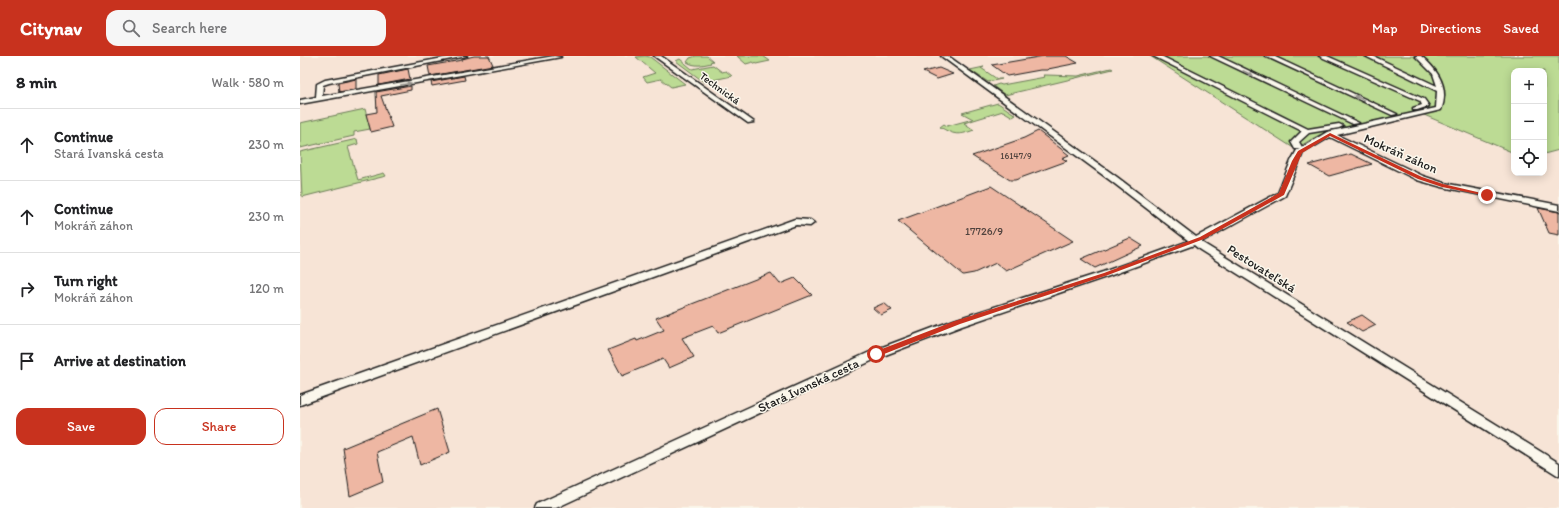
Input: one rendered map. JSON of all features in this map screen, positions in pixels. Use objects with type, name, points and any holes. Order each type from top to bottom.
[{"type":"street","points":[[319,98],[320,84],[327,81],[464,56]]},
{"type":"street","points":[[300,102],[558,56]]},
{"type":"street","name":"Technická","points":[[657,56],[750,122]]},
{"type":"street","name":"Pestovateľská","points":[[944,56],[1184,231],[1194,242],[1559,470]]},
{"type":"street","points":[[1156,56],[1307,132]]},
{"type":"street","points":[[1213,56],[1355,123]]},
{"type":"street","points":[[1268,56],[1394,114]]},
{"type":"street","points":[[1298,147],[1295,142],[1307,132],[1355,123],[1426,106],[1422,100],[1322,56]]},
{"type":"street","points":[[1368,56],[1441,90]]},
{"type":"street","name":"Mokráň záhon","points":[[1194,242],[1282,194],[1294,161],[1300,152],[1330,134],[1439,109],[1441,84],[1431,67],[1418,56]]},
{"type":"street","name":"Mokráň záhon","points":[[1330,134],[1420,178],[1434,183],[1559,208]]},
{"type":"street","points":[[300,400],[795,222],[810,223]]},
{"type":"street","name":"Stará Ivanská cesta","points":[[542,508],[876,354],[958,323],[1106,274],[1194,242]]},
{"type":"shaded area","points":[[300,56],[1150,56],[1295,149],[1319,135],[1417,112],[1511,152],[1511,176],[1547,176],[1547,153],[1559,150],[1559,508],[300,508]]},
{"type":"green space","points":[[696,56],[707,56],[713,61],[710,62],[711,63],[699,65],[693,65],[687,62],[690,58]]},
{"type":"green space","points":[[737,56],[763,56],[770,61],[756,64],[753,62],[746,64]]},
{"type":"green space","points":[[1150,56],[1559,56],[1559,150],[1547,153],[1547,68],[1511,68],[1511,152],[1417,112],[1319,135],[1295,149]]},
{"type":"green space","points":[[636,57],[650,57],[685,84],[671,87],[661,79],[647,82],[643,77],[655,73]]},
{"type":"green space","points":[[680,59],[692,69],[713,65],[722,72],[726,71],[732,76],[704,82],[676,61]]},
{"type":"green space","points":[[984,67],[981,68],[997,79],[1002,79],[988,82],[970,70]]},
{"type":"green space","points":[[1111,68],[1113,69],[1005,95],[993,86],[1045,77],[1043,75],[1078,76]]},
{"type":"green space","points":[[998,103],[1016,115],[1013,117],[1003,111],[964,123],[974,130],[960,134],[949,132],[940,127],[944,124],[947,126],[973,119],[962,113]]},
{"type":"green space","points":[[365,109],[370,129],[354,132],[354,136],[300,148],[300,123]]},
{"type":"green space","points":[[357,139],[358,144],[348,147],[358,180],[384,173],[386,176],[302,197],[300,152]]},
{"type":"building","points":[[474,56],[489,56],[493,65],[430,76],[428,66],[462,60]]},
{"type":"building","points":[[1044,56],[1066,56],[1078,63],[1047,70],[1007,76],[992,65]]},
{"type":"building","points":[[939,68],[953,74],[937,79],[923,72]]},
{"type":"building","points":[[408,69],[410,79],[379,85],[379,75]]},
{"type":"building","points":[[464,76],[465,80],[432,86],[431,82]]},
{"type":"building","points":[[356,79],[356,89],[339,92],[338,83]]},
{"type":"building","points":[[411,86],[411,90],[381,96],[392,127],[371,132],[366,114],[377,112],[376,92]]},
{"type":"building","points":[[1038,131],[1069,155],[1062,158],[1067,161],[1015,180],[1010,180],[972,156],[1024,138]]},
{"type":"building","points":[[1351,154],[1372,164],[1329,176],[1309,165]]},
{"type":"building","points":[[991,186],[1073,241],[1006,271],[996,263],[974,273],[963,275],[898,221]]},
{"type":"building","points":[[1538,208],[1559,212],[1559,235],[1549,233]]},
{"type":"building","points":[[1130,238],[1143,246],[1095,268],[1081,259]]},
{"type":"building","points":[[771,273],[780,284],[795,278],[812,295],[718,333],[713,326],[682,338],[694,357],[669,368],[663,359],[622,376],[608,350],[636,339],[637,341],[664,330],[656,318]]},
{"type":"building","points":[[884,303],[892,310],[881,315],[873,308]]},
{"type":"building","points":[[1362,315],[1376,325],[1362,332],[1347,322]]},
{"type":"building","points":[[437,409],[450,452],[420,465],[413,437],[377,452],[383,482],[350,496],[343,448]]},
{"type":"route","points":[[876,354],[958,323],[1106,274],[1194,242],[1282,194],[1294,161],[1300,152],[1330,134],[1420,178],[1442,185],[1487,195]]}]
